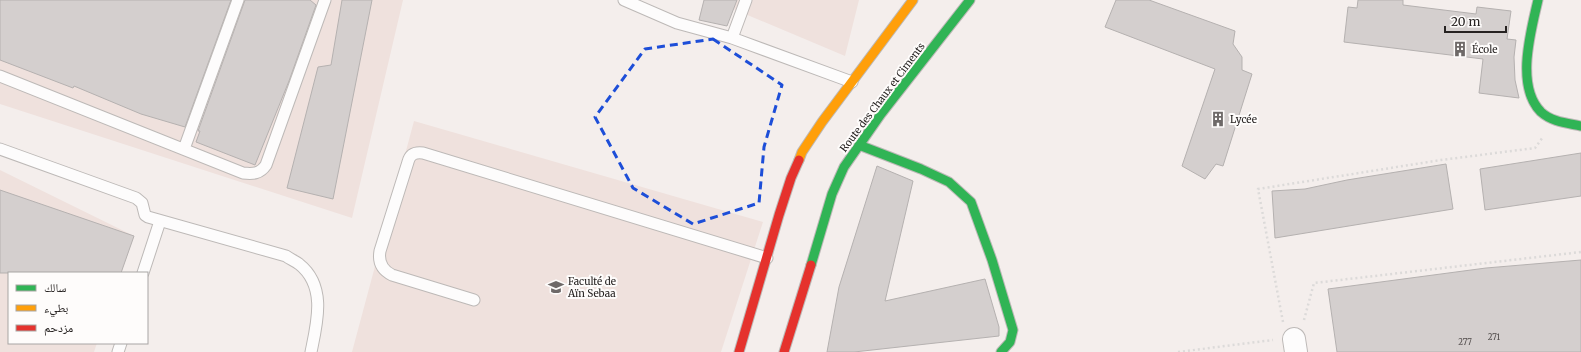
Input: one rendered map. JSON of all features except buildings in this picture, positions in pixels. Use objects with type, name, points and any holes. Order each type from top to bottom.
[{"type":"street","points":[[895,25],[898,0]]},
{"type":"street","points":[[739,352],[791,178],[802,152],[814,132],[914,0]]},
{"type":"street","name":"Route des Chaux et Ciments","points":[[784,352],[832,194],[844,166],[881,114],[970,0]]},
{"type":"street","points":[[1538,0],[1529,44],[1527,81],[1534,103],[1554,122],[1564,125],[1581,126]]},
{"type":"street","points":[[859,145],[921,169],[949,182],[971,202],[990,252],[1013,330],[1010,342],[1002,352]]},
{"type":"lane","points":[[184,149],[238,0]]},
{"type":"lane","points":[[0,76],[243,172],[253,174],[263,169],[266,165],[325,0]]},
{"type":"lane","points":[[624,0],[677,23],[732,38],[852,82]]},
{"type":"lane","points":[[732,38],[746,0]]},
{"type":"lane","points":[[0,149],[136,198],[142,203],[144,215],[160,221],[286,256],[300,265],[310,276],[317,293],[318,319],[311,352]]},
{"type":"lane","points":[[474,300],[392,275],[386,272],[380,262],[380,251],[408,162],[414,153],[423,153],[766,258]]},
{"type":"lane","points":[[143,272],[160,221]]},
{"type":"path","points":[[1292,344],[1258,189],[1441,160],[1535,148],[1554,122]]},
{"type":"path","points":[[1292,344],[1300,337],[1314,283],[1581,252]]},
{"type":"path","points":[[1178,352],[1277,339],[1292,344]]},
{"type":"highlighted area","points":[[713,39],[782,85],[764,147],[759,203],[693,224],[633,188],[595,117],[645,49]]},
{"type":"shaded area","points":[[0,0],[403,0],[352,218],[0,104]]},
{"type":"shaded area","points":[[712,0],[859,0],[845,56]]},
{"type":"shaded area","name":"Faculté de Aïn Sebaa","points":[[414,121],[763,222],[721,352],[352,352]]},
{"type":"shaded area","points":[[0,170],[134,236],[121,272],[8,272],[8,344],[97,344],[94,352],[0,352]]},
{"type":"traffic: fast","points":[[811,265],[832,194],[844,167],[881,114],[970,0]]},
{"type":"traffic: fast","points":[[1538,0],[1527,58],[1529,88],[1533,101],[1541,112],[1550,118],[1560,122],[1581,126]]},
{"type":"traffic: fast","points":[[859,145],[921,169],[949,182],[971,202],[992,260],[1013,330],[1010,342],[1001,352]]},
{"type":"traffic: slow","points":[[799,160],[802,152],[822,122],[913,0]]},
{"type":"traffic: jam","points":[[739,352],[779,215],[791,178],[799,160]]},
{"type":"traffic: jam","points":[[784,352],[811,265]]},
{"type":"place","name":"École","points":[[1460,49]]},
{"type":"place","name":"Lycée","points":[[1218,119]]},
{"type":"place","name":"Faculté de Aïn Sebaa","points":[[556,287]]}]
